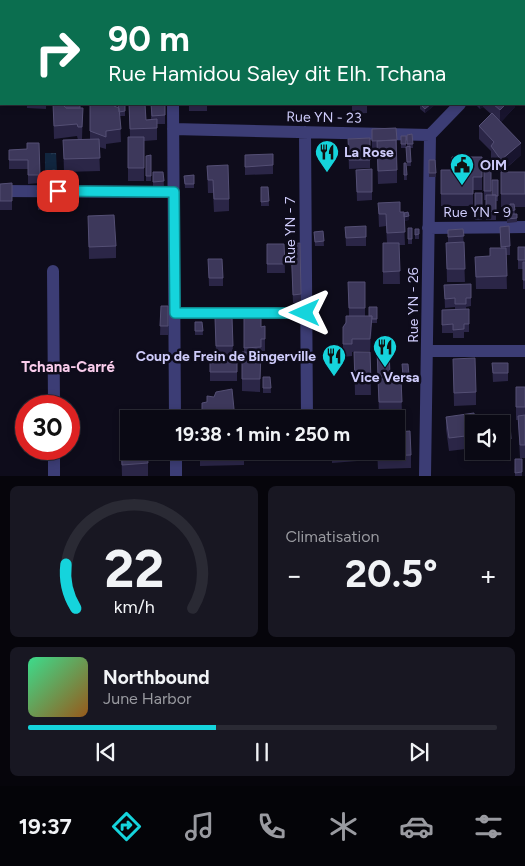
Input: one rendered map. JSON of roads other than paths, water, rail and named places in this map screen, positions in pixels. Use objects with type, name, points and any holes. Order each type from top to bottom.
[{"type":"street","points":[[173,105],[175,410]]},
{"type":"street","points":[[430,135],[459,105]]},
{"type":"street","name":"Rue YN - 23","points":[[173,129],[430,135]]},
{"type":"street","name":"Rue YN - 7","points":[[305,132],[307,410]]},
{"type":"street","name":"Rue YN - 26","points":[[425,476],[430,135]]},
{"type":"street","points":[[0,191],[174,192]]},
{"type":"street","name":"Rue YN - 9","points":[[428,228],[525,227]]},
{"type":"street","points":[[53,271],[54,395]]},
{"type":"street","points":[[175,313],[305,313]]},
{"type":"street","points":[[428,351],[525,351]]},
{"type":"street","points":[[54,460],[54,476]]},
{"type":"street","points":[[176,460],[176,476]]},
{"type":"water","points":[[45,153],[56,153],[57,172],[45,173]]},
{"type":"place","name":"La Rose","points":[[327,173]]},
{"type":"place","name":"OIM","points":[[462,186]]},
{"type":"place","name":"Vice Versa","points":[[385,368]]},
{"type":"place","name":"Coup de Frein de Bingerville","points":[[334,377]]},
{"type":"district","name":"Tchana-Carré","points":[[68,367]]}]
